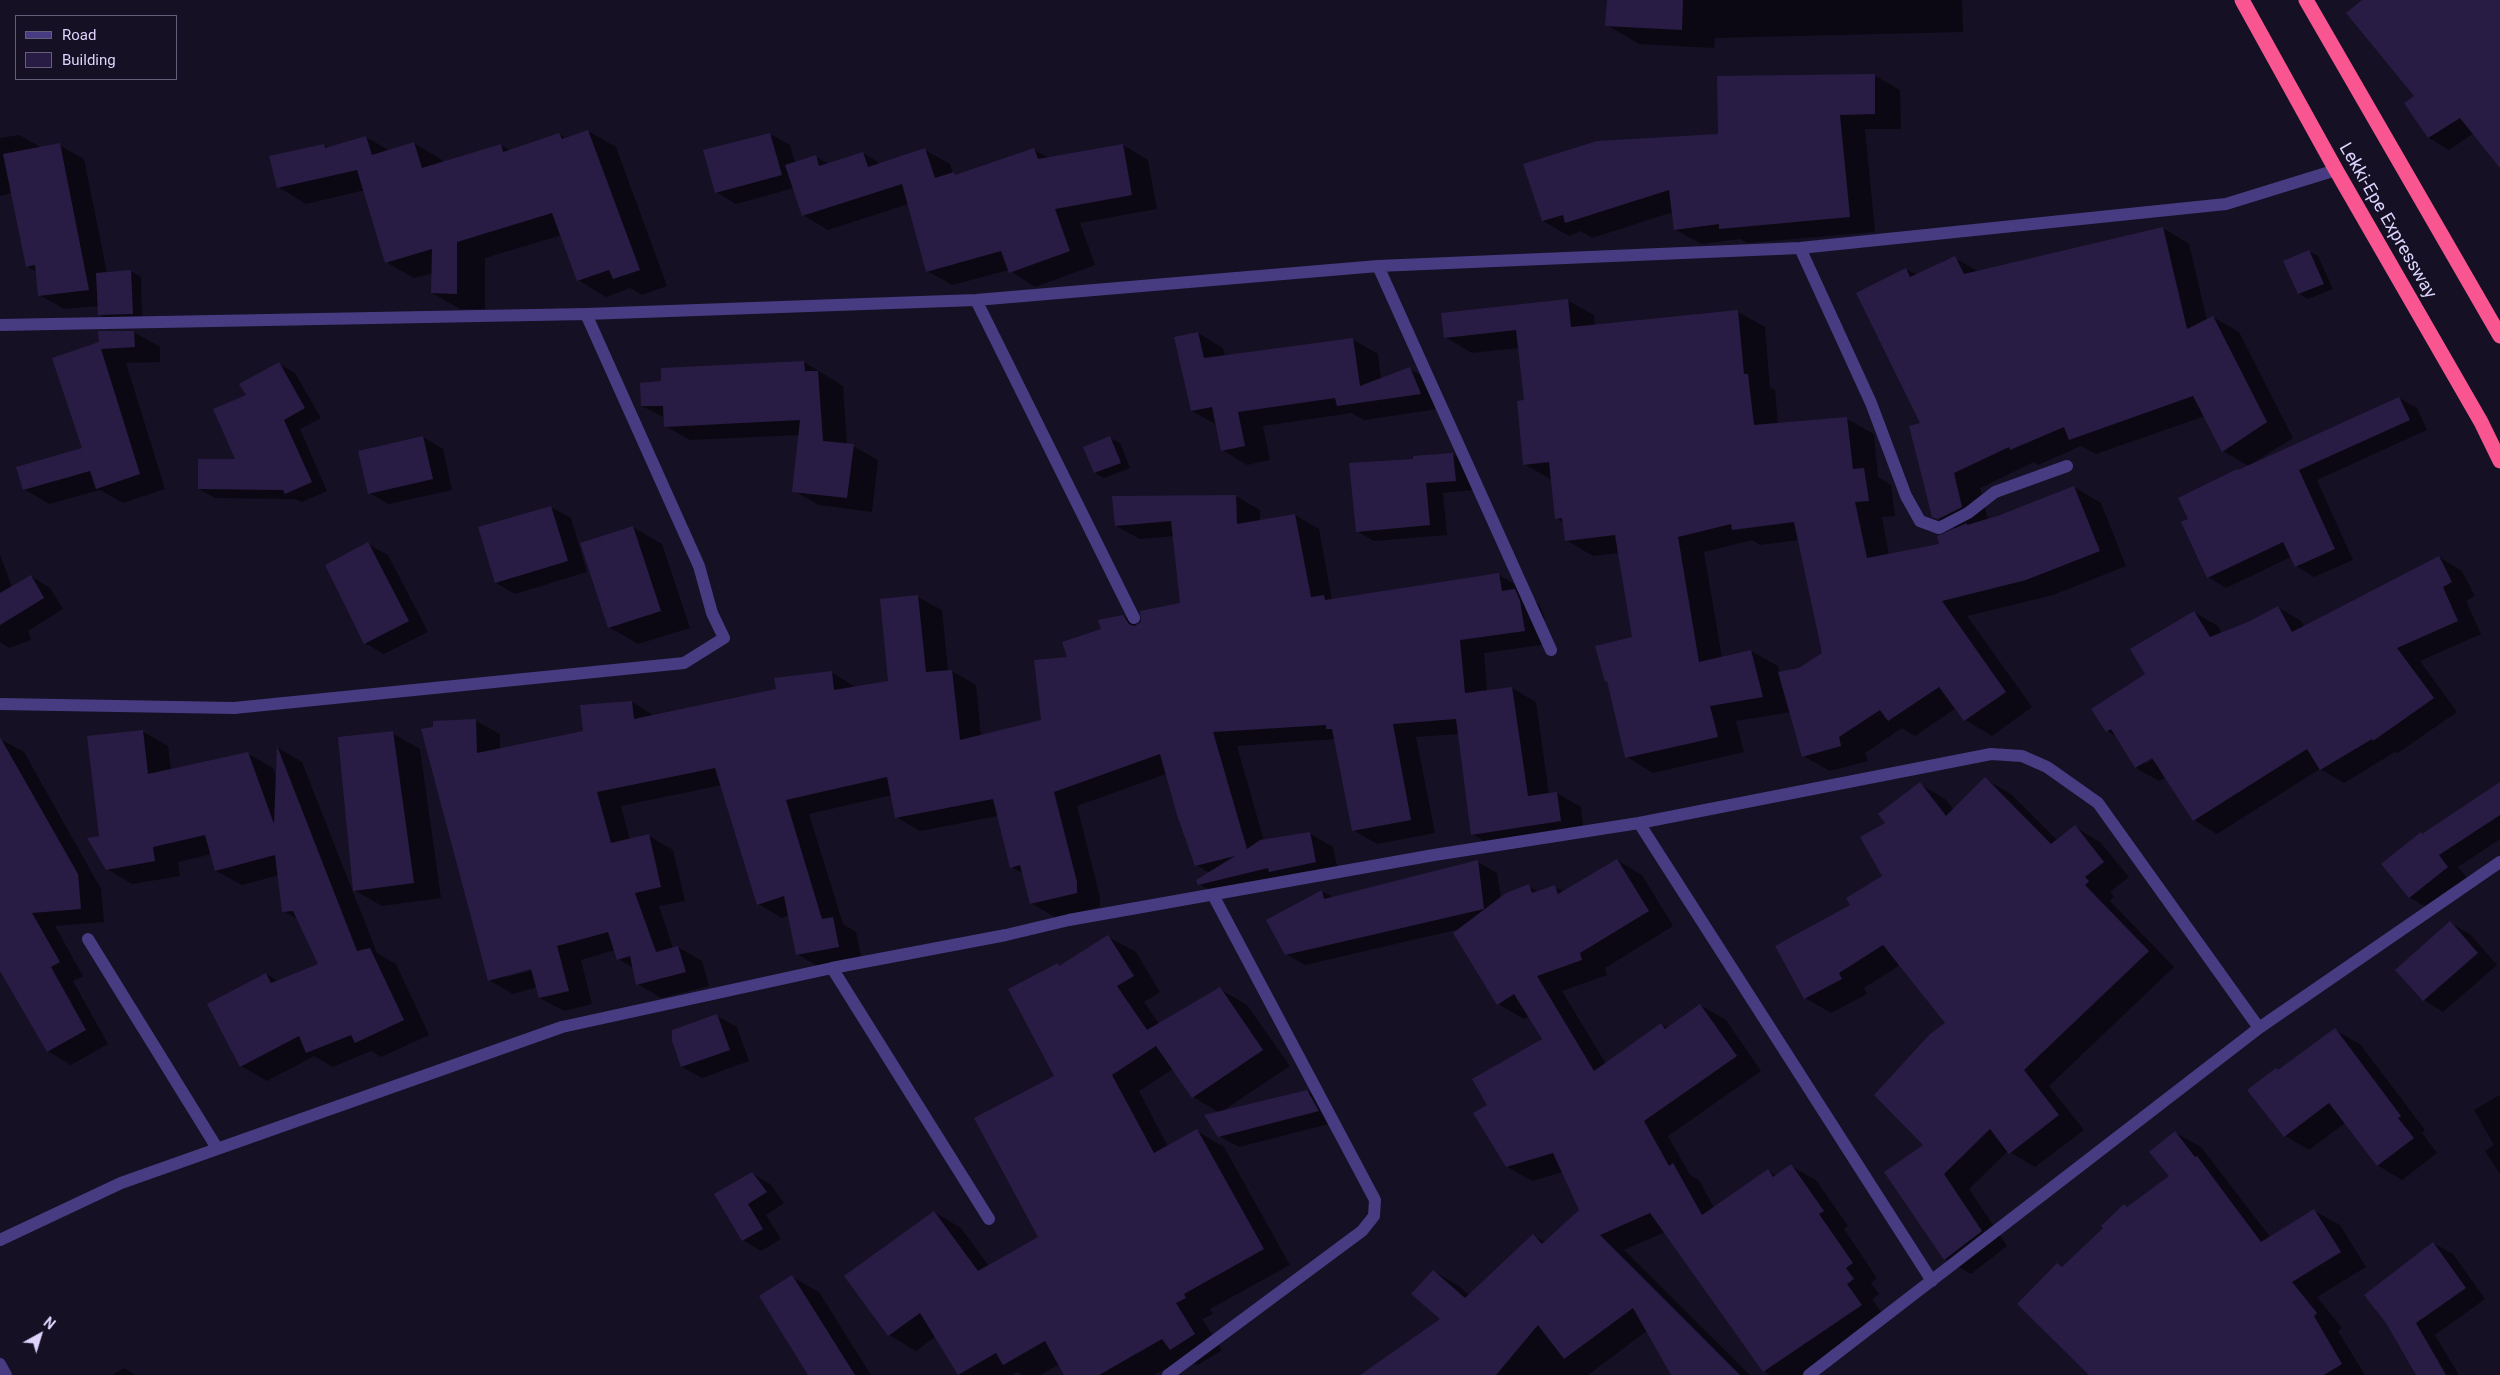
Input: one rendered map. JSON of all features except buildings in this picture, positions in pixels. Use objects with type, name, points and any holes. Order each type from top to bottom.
[{"type":"highway","name":"Lekki-Epe Expressway","points":[[2242,0],[2336,170],[2481,422],[2500,461]]},
{"type":"highway","points":[[2306,0],[2500,336]]},
{"type":"street","points":[[0,325],[586,314],[976,300],[1378,266],[1800,248],[2226,204],[2336,170]]},
{"type":"street","points":[[1800,248],[1871,403],[1906,496],[1920,521],[1939,528],[1968,513],[1995,492],[2067,466]]},
{"type":"street","points":[[1378,266],[1551,650]]},
{"type":"street","points":[[976,300],[1134,618]]},
{"type":"street","points":[[0,704],[234,708],[684,663],[724,638],[712,613],[699,566],[586,314]]},
{"type":"street","points":[[0,1240],[121,1183],[562,1027],[832,968],[1006,936],[1069,920],[1434,855],[1639,824],[1990,754],[2022,756],[2047,767],[2098,803],[2259,1028]]},
{"type":"street","points":[[1639,824],[1932,1281]]},
{"type":"street","points":[[1809,1375],[2259,1028],[2500,862]]},
{"type":"street","points":[[1168,1375],[1362,1231],[1374,1216],[1375,1200],[1213,895]]},
{"type":"street","points":[[88,939],[217,1148]]},
{"type":"street","points":[[832,968],[989,1219]]},
{"type":"street","points":[[0,1364],[6,1375]]}]
